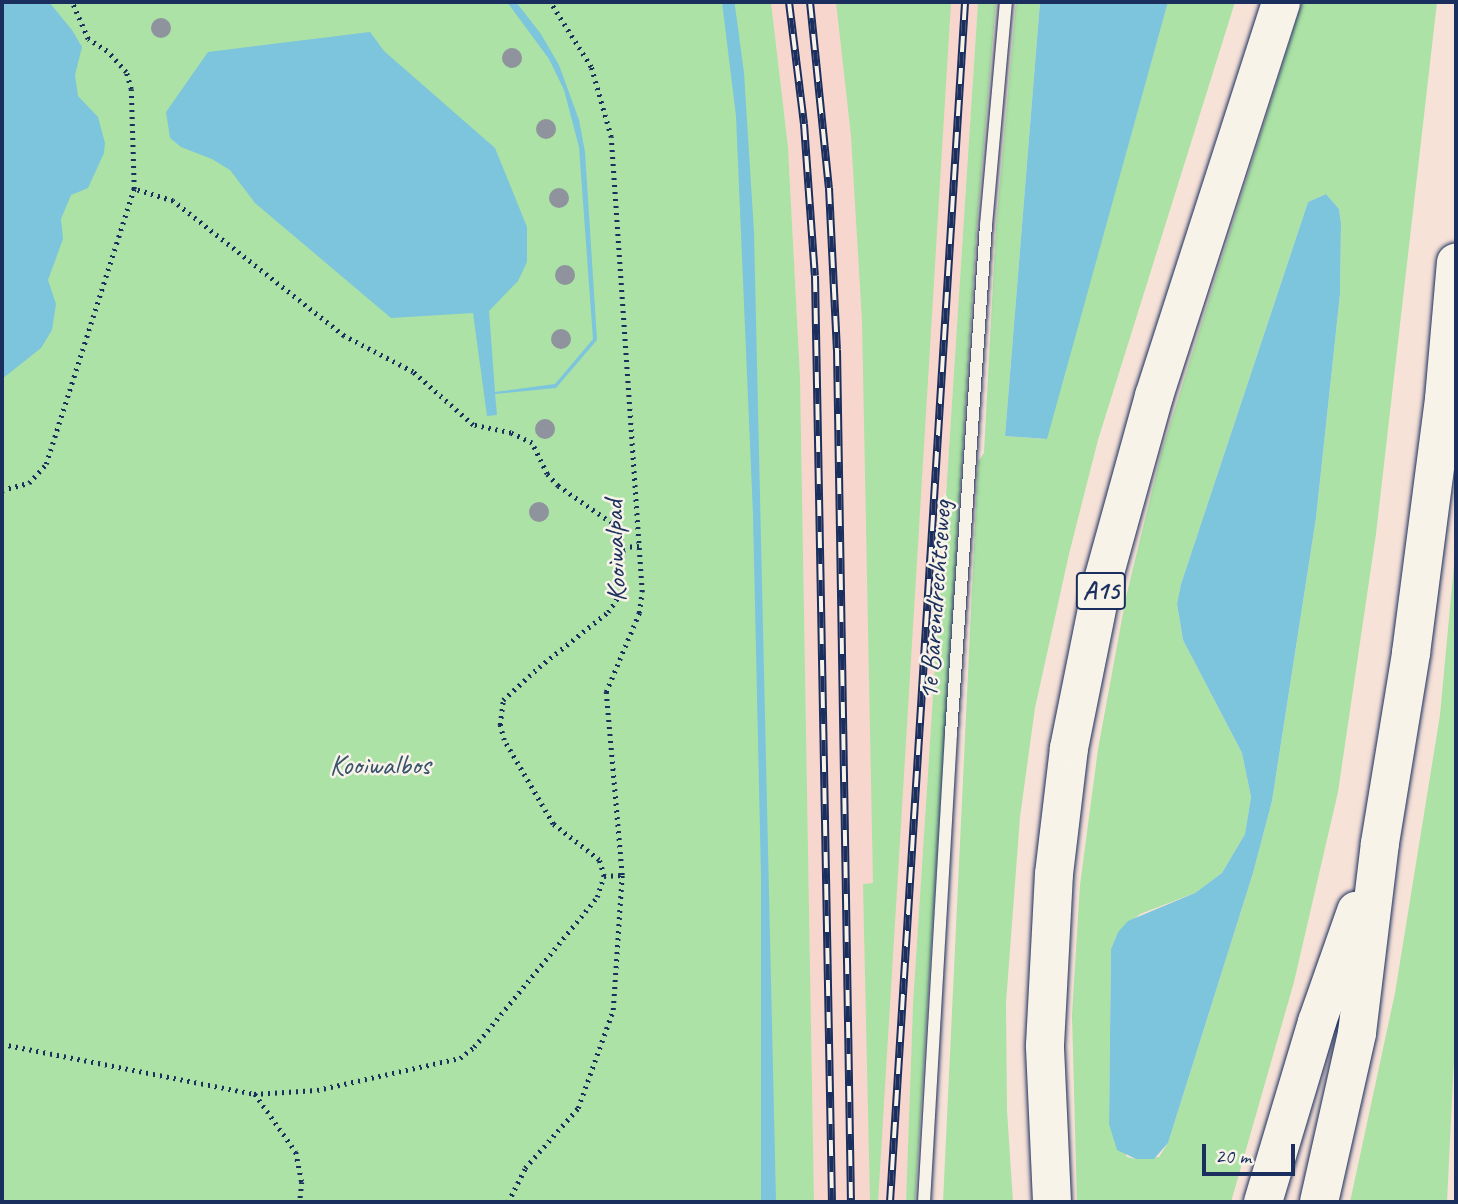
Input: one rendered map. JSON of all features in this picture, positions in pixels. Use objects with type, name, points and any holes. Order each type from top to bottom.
[{"type":"highway","name":"A15","points":[[1052,1202],[1045,1045],[1054,874],[1069,748],[1103,580],[1154,397],[1281,2]]},
{"type":"highway","points":[[1319,1202],[1357,1033],[1380,843],[1415,626],[1444,399],[1456,262]]},
{"type":"highway","points":[[1264,1202],[1317,1022],[1380,843]]},
{"type":"lane","name":"1e Barendrechtseweg","points":[[924,1202],[952,720],[985,239],[1006,2]]},
{"type":"path","points":[[2,490],[29,482],[46,464],[134,189],[131,89],[127,72],[107,51],[88,39],[72,2]]},
{"type":"path","name":"Kooiwalpad","points":[[508,1202],[525,1168],[578,1108],[613,1010],[622,875],[606,692],[639,613],[642,592],[611,137],[591,67],[550,2]]},
{"type":"path","points":[[2,1044],[254,1094],[317,1090],[460,1058],[474,1047],[597,897],[604,876],[598,860],[553,824],[540,804],[504,740],[500,710],[503,700],[539,667],[608,612],[620,594],[623,547],[617,527],[558,486],[547,474],[531,443],[511,433],[473,425],[413,372],[344,335],[173,201],[134,189]]},
{"type":"path","points":[[623,547],[639,546]]},
{"type":"path","points":[[604,876],[622,875]]},
{"type":"path","points":[[254,1094],[296,1152],[302,1182],[300,1202]]},
{"type":"shaded area","points":[[771,2],[978,2],[913,1004],[906,1202],[814,1202],[800,376],[788,147]]},
{"type":"green space","name":"Kooiwalbos","points":[[2,2],[771,2],[788,147],[800,376],[814,1202],[2,1202]]},
{"type":"green space","points":[[836,2],[951,2],[878,1202],[870,1202],[863,884],[873,883],[862,321],[851,136]]},
{"type":"green space","points":[[978,2],[996,2],[977,223],[915,1202],[906,1202],[913,1004]]},
{"type":"green space","points":[[1016,2],[1040,2],[1005,436],[1046,439],[1168,2],[1235,2],[1098,440],[1069,554],[1035,708],[1020,817],[1006,1003],[1007,1110],[1013,1202],[943,1202],[978,462],[984,453],[996,226]]},
{"type":"green space","points":[[1302,2],[1437,2],[1376,534],[1338,792],[1294,982],[1231,1202],[1077,1202],[1072,1016],[1080,885],[1098,749],[1126,597],[1162,450]],"holes":[[[1326,194],[1339,209],[1340,294],[1316,518],[1272,801],[1253,873],[1168,1143],[1159,1157],[1136,1159],[1127,1157],[1109,1124],[1111,949],[1118,932],[1140,914],[1195,893],[1222,873],[1245,834],[1251,797],[1242,753],[1183,640],[1177,604],[1181,584],[1308,202]]]},
{"type":"green space","points":[[1456,543],[1456,1018],[1447,1202],[1350,1202],[1395,993],[1440,715]]},
{"type":"water","points":[[2,2],[49,2],[72,30],[82,47],[75,75],[78,96],[98,117],[105,143],[104,153],[88,188],[71,195],[61,219],[63,239],[48,280],[56,304],[52,330],[41,348],[2,379]]},
{"type":"water","points":[[507,2],[516,2],[541,34],[559,65],[579,120],[585,152],[597,340],[556,388],[495,394],[497,415],[487,416],[473,313],[391,318],[255,203],[230,170],[212,159],[181,147],[170,138],[166,112],[208,52],[370,32],[384,51],[495,148],[527,227],[527,262],[518,281],[489,311],[495,392],[555,384],[593,339],[579,147],[564,90],[549,59]]},
{"type":"water","points":[[722,2],[735,2],[744,73],[754,232],[776,1202],[761,1202],[761,876],[753,515],[736,116]]},
{"type":"water","points":[[1040,2],[1168,2],[1047,439],[1005,436]]},
{"type":"water","points":[[1326,194],[1339,209],[1341,223],[1340,294],[1316,518],[1272,801],[1253,873],[1168,1143],[1154,1159],[1136,1159],[1117,1150],[1109,1124],[1111,949],[1118,932],[1128,921],[1195,893],[1222,873],[1245,834],[1251,797],[1242,753],[1183,640],[1177,604],[1181,584],[1308,202]]},
{"type":"railway","points":[[789,2],[804,124],[815,276],[832,1202]]},
{"type":"railway","points":[[810,2],[829,188],[837,350],[851,1202]]},
{"type":"railway","points":[[890,1202],[965,2]]}]
